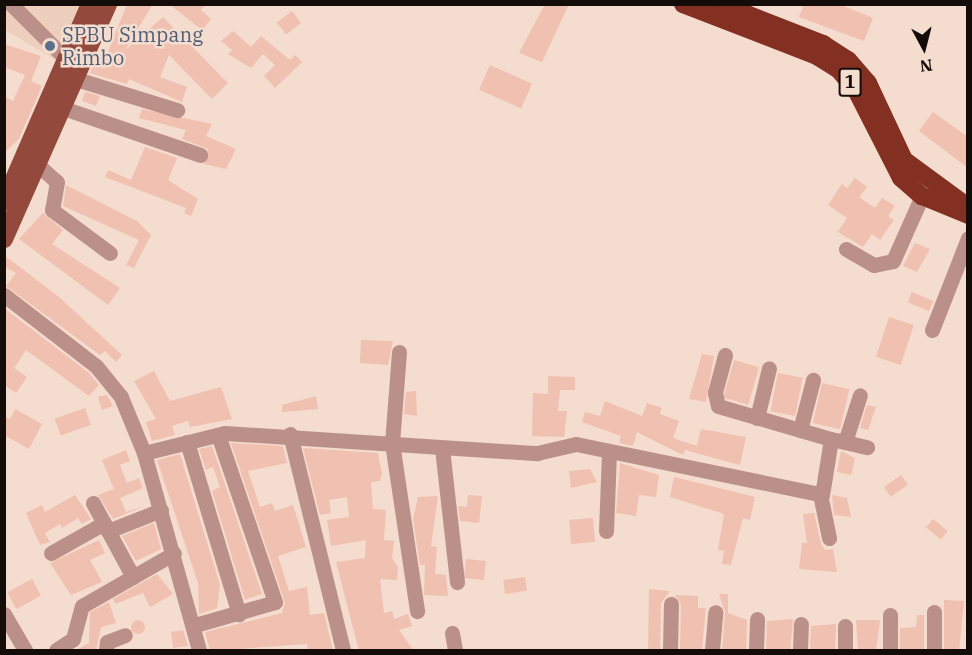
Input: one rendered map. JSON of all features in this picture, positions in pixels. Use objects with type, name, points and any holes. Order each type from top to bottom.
[{"type":"highway","name":"1","points":[[683,4],[817,56],[839,70],[856,90],[893,169],[922,196],[968,215]]},
{"type":"highway","name":"1","points":[[722,4],[823,44],[848,60],[868,83],[904,160],[968,207]]},
{"type":"main road","points":[[4,202],[38,165],[108,4]]},
{"type":"main road","points":[[4,239],[21,183],[89,6]]},
{"type":"street","points":[[11,4],[68,61]]},
{"type":"street","points":[[76,79],[177,111]]},
{"type":"street","points":[[63,108],[200,155]]},
{"type":"street","points":[[38,165],[57,182],[52,210],[110,253]]},
{"type":"street","points":[[846,249],[874,266],[893,261],[922,196]]},
{"type":"street","points":[[932,330],[968,238]]},
{"type":"street","points":[[4,295],[105,375],[144,453],[195,625],[195,649]]},
{"type":"street","points":[[399,352],[392,443],[417,611]]},
{"type":"street","points":[[724,355],[716,403],[757,418],[867,447]]},
{"type":"street","points":[[757,418],[769,369]]},
{"type":"street","points":[[800,430],[813,380]]},
{"type":"street","points":[[829,538],[822,495],[838,440],[860,394]]},
{"type":"street","points":[[144,453],[218,435],[290,434],[442,448],[537,453],[576,444],[822,495]]},
{"type":"street","points":[[290,434],[343,651]]},
{"type":"street","points":[[195,625],[239,614],[275,600],[218,435]]},
{"type":"street","points":[[187,442],[239,614]]},
{"type":"street","points":[[442,448],[458,582]]},
{"type":"street","points":[[606,531],[609,452]]},
{"type":"street","points":[[93,502],[133,577]]},
{"type":"street","points":[[51,553],[106,527],[161,510]]},
{"type":"street","points":[[56,651],[73,639],[75,623],[82,606],[174,553]]},
{"type":"street","points":[[670,651],[671,604]]},
{"type":"street","points":[[712,651],[715,612]]},
{"type":"street","points":[[934,612],[934,651]]},
{"type":"street","points":[[4,614],[25,651]]},
{"type":"street","points":[[890,615],[890,651]]},
{"type":"street","points":[[756,651],[757,619]]},
{"type":"street","points":[[75,623],[81,651]]},
{"type":"street","points":[[800,651],[801,624]]},
{"type":"street","points":[[845,626],[845,651]]},
{"type":"street","points":[[452,633],[455,651]]},
{"type":"street","points":[[106,651],[107,642],[125,635]]},
{"type":"shaded area","name":"SPBU Simpang Rimbo","points":[[5,5],[80,5],[61,63],[5,30]]},
{"type":"building","points":[[127,4],[153,4],[125,50],[163,17],[228,83],[212,99],[169,55],[160,77],[187,87],[182,102],[129,79],[127,84],[90,73],[96,59],[104,62]]},
{"type":"building","points":[[169,4],[206,4],[201,10],[211,19],[202,30]]},
{"type":"building","points":[[545,4],[569,4],[542,62],[519,53]]},
{"type":"building","points":[[804,4],[839,4],[873,18],[864,41],[799,17]]},
{"type":"building","points":[[292,11],[301,23],[286,34],[277,22]]},
{"type":"building","points":[[233,31],[251,47],[261,36],[290,60],[295,55],[302,62],[275,88],[264,76],[275,65],[263,54],[251,68],[228,54],[232,50],[221,41]]},
{"type":"building","points":[[4,44],[41,56],[31,81],[42,86],[19,139],[4,153],[4,96],[13,101],[25,75],[4,67]]},
{"type":"building","points":[[490,65],[532,84],[521,108],[479,90]]},
{"type":"building","points":[[85,92],[100,96],[96,106],[82,101]]},
{"type":"building","points":[[142,109],[212,124],[206,136],[236,149],[226,169],[204,164],[208,149],[182,139],[186,130],[139,118]]},
{"type":"building","points":[[933,112],[968,137],[968,168],[919,131]]},
{"type":"building","points":[[145,147],[177,158],[168,180],[198,199],[191,216],[184,213],[186,208],[105,177],[108,170],[131,180]]},
{"type":"building","points":[[855,178],[867,187],[859,197],[875,208],[882,198],[895,206],[888,216],[894,220],[880,240],[872,234],[863,247],[838,232],[847,218],[828,205],[842,184],[847,188]]},
{"type":"building","points":[[66,185],[137,221],[151,235],[134,268],[126,265],[139,240],[63,206]]},
{"type":"building","points":[[43,213],[63,230],[52,244],[120,288],[108,305],[19,239]]},
{"type":"building","points":[[915,243],[930,249],[917,272],[903,266]]},
{"type":"building","points":[[4,255],[59,297],[122,355],[116,362],[105,351],[100,355],[6,286],[16,273],[4,267]]},
{"type":"building","points":[[912,292],[933,301],[929,311],[908,302]]},
{"type":"building","points":[[4,308],[89,373],[99,385],[89,396],[26,350],[14,368],[27,377],[16,393],[4,385]]},
{"type":"building","points":[[889,317],[914,325],[901,365],[876,357]]},
{"type":"building","points":[[361,340],[393,341],[388,365],[360,363]]},
{"type":"building","points":[[702,354],[714,356],[706,402],[689,399]]},
{"type":"building","points":[[734,360],[759,367],[748,405],[723,397]]},
{"type":"building","points":[[154,371],[170,401],[221,387],[232,419],[190,427],[188,421],[172,426],[175,435],[152,441],[146,422],[156,419],[134,381]]},
{"type":"building","points":[[778,373],[803,378],[795,416],[771,411]]},
{"type":"building","points":[[548,376],[575,377],[575,390],[560,390],[558,411],[567,411],[564,437],[532,436],[533,393],[548,394]]},
{"type":"building","points":[[822,383],[849,389],[840,429],[813,423]]},
{"type":"building","points":[[416,391],[417,416],[404,414],[406,392]]},
{"type":"building","points":[[107,395],[113,406],[102,410],[98,397]]},
{"type":"building","points":[[316,396],[318,409],[282,412],[282,405]]},
{"type":"building","points":[[605,401],[642,416],[647,403],[662,408],[660,414],[679,421],[673,438],[697,446],[701,429],[746,437],[740,465],[685,450],[683,455],[637,432],[633,446],[619,443],[621,436],[582,422],[585,412],[600,416]]},
{"type":"building","points":[[867,405],[876,407],[868,430],[860,428]]},
{"type":"building","points":[[85,408],[91,425],[61,435],[55,418]]},
{"type":"building","points":[[15,409],[42,424],[29,449],[4,435],[4,416],[10,419]]},
{"type":"building","points":[[231,443],[283,446],[287,463],[248,471],[260,507],[272,503],[275,511],[293,505],[306,547],[278,556],[289,591],[307,587],[310,615],[324,613],[333,651],[308,651],[307,644],[210,651],[205,632],[282,613],[285,603]]},
{"type":"building","points":[[212,446],[262,594],[245,600],[212,491],[220,487],[213,467],[206,470],[199,449]]},
{"type":"building","points":[[303,448],[378,453],[382,474],[380,481],[371,482],[373,509],[386,510],[384,540],[394,541],[392,558],[398,567],[397,580],[380,579],[384,613],[392,611],[394,619],[408,614],[412,626],[399,630],[414,651],[359,651],[336,562],[365,558],[366,540],[331,546],[327,520],[349,517],[347,497],[329,500],[331,513],[320,515]]},
{"type":"building","points":[[126,450],[130,461],[120,465],[127,483],[139,478],[143,488],[120,498],[126,512],[145,506],[113,519],[98,495],[114,489],[102,460]]},
{"type":"building","points":[[841,451],[855,458],[851,475],[837,472]]},
{"type":"building","points":[[180,454],[220,585],[217,608],[199,614],[198,583],[157,460]]},
{"type":"building","points":[[620,463],[659,475],[656,497],[639,495],[636,516],[616,513]]},
{"type":"building","points":[[590,469],[597,482],[571,488],[569,471]]},
{"type":"building","points":[[901,475],[908,485],[891,497],[884,487]]},
{"type":"building","points":[[674,477],[755,497],[750,520],[743,518],[731,565],[722,564],[724,551],[718,550],[724,514],[670,497]]},
{"type":"building","points":[[75,495],[91,519],[82,524],[78,518],[62,528],[60,524],[45,533],[50,542],[40,545],[26,513],[42,505],[45,512]]},
{"type":"building","points":[[468,495],[482,496],[479,523],[460,521],[458,506],[467,507]]},
{"type":"building","points":[[832,495],[847,498],[851,517],[834,515]]},
{"type":"building","points":[[438,496],[431,546],[437,547],[435,574],[446,575],[448,596],[424,595],[425,565],[420,565],[413,519],[418,497]]},
{"type":"building","points":[[814,513],[821,544],[825,550],[833,549],[837,572],[799,569],[802,543],[807,543],[803,514]]},
{"type":"building","points":[[593,518],[595,542],[571,544],[569,520]]},
{"type":"building","points":[[933,519],[948,531],[941,540],[926,528]]},
{"type":"building","points":[[154,523],[161,549],[136,561],[122,536]]},
{"type":"building","points":[[99,540],[105,553],[90,560],[102,582],[71,595],[50,563]]},
{"type":"building","points":[[466,559],[486,561],[484,580],[464,578]]},
{"type":"building","points":[[157,574],[173,594],[150,607],[143,593],[115,604],[113,599]]},
{"type":"building","points":[[525,577],[527,591],[505,594],[503,580]]},
{"type":"building","points":[[32,579],[41,596],[16,609],[7,592]]},
{"type":"building","points":[[649,589],[670,591],[661,603],[660,651],[648,650]]},
{"type":"building","points":[[719,594],[728,594],[728,613],[747,620],[746,651],[722,651],[725,612]]},
{"type":"building","points":[[675,595],[698,596],[698,608],[706,608],[702,649],[680,651],[681,604]]},
{"type":"building","points":[[944,600],[964,601],[959,651],[944,651]]},
{"type":"building","points":[[109,602],[116,623],[101,627],[96,651],[74,651],[89,643],[90,612]]},
{"type":"building","points":[[917,615],[924,615],[924,651],[900,651],[900,628],[916,627]]},
{"type":"building","points":[[793,619],[790,651],[766,651],[767,621]]},
{"type":"building","points":[[135,620],[141,620],[145,627],[141,634],[135,634],[131,630],[131,624]]},
{"type":"building","points":[[856,620],[880,620],[876,651],[858,651]]},
{"type":"building","points":[[836,624],[835,651],[810,651],[811,626]]},
{"type":"building","points":[[183,630],[188,646],[173,648],[171,632]]},
{"type":"place","name":"SPBU Simpang Rimbo","points":[[50,46]]}]
